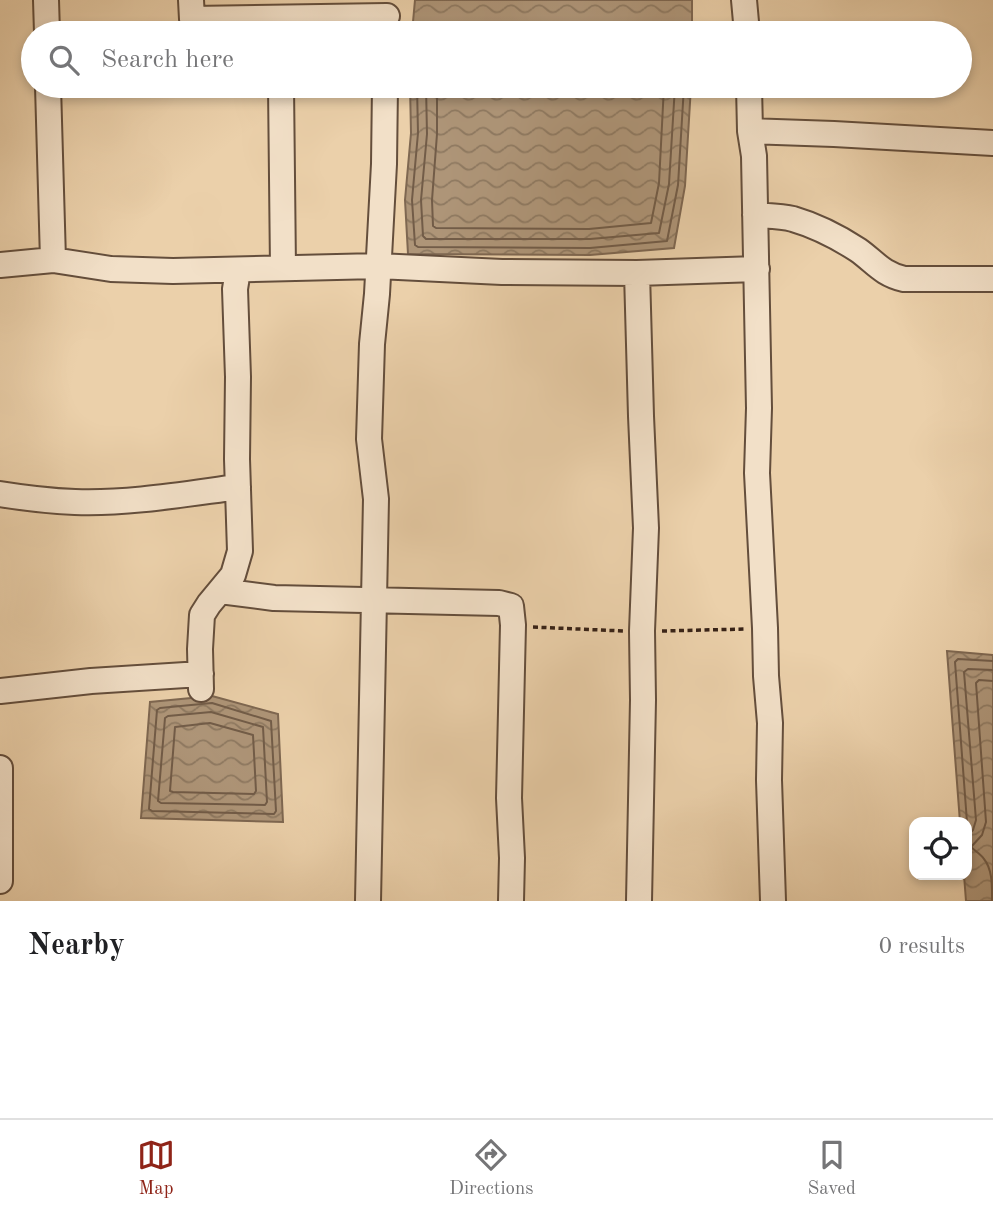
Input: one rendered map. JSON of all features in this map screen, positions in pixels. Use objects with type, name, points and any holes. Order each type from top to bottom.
[{"type":"street","points":[[46,0],[47,21]]},
{"type":"street","points":[[191,0],[192,19],[218,21]]},
{"type":"street","points":[[744,0],[746,21]]},
{"type":"street","points":[[340,21],[387,17]]},
{"type":"street","points":[[48,98],[53,260]]},
{"type":"street","points":[[281,98],[283,268]]},
{"type":"street","points":[[368,901],[376,499],[369,439],[372,344],[384,163],[385,98]]},
{"type":"street","points":[[749,98],[754,156],[757,269],[757,473],[770,723],[769,792],[773,901]]},
{"type":"street","points":[[750,131],[993,143]]},
{"type":"street","points":[[755,215],[792,219],[833,234],[892,276],[904,279],[993,279]]},
{"type":"street","points":[[0,265],[53,260],[111,269],[173,271],[378,266],[502,272],[638,273],[757,269]]},
{"type":"street","points":[[0,691],[125,679],[201,681],[202,615],[233,575],[240,551],[235,289],[238,270]]},
{"type":"street","points":[[638,273],[646,528],[639,901]]},
{"type":"street","points":[[0,494],[39,500],[109,502],[237,487]]},
{"type":"street","points":[[220,591],[274,598],[499,603],[511,606],[511,901]]},
{"type":"street","points":[[0,768],[0,881]]},
{"type":"water","points":[[415,0],[692,0],[692,21],[413,21]]},
{"type":"water","points":[[410,98],[690,98],[685,186],[674,248],[590,255],[408,254],[405,200],[411,133]]},
{"type":"water","points":[[947,651],[993,655],[993,901],[966,901],[964,880],[972,880],[972,817],[960,817]]},
{"type":"water","points":[[212,696],[278,714],[283,822],[141,818],[150,702]]}]
